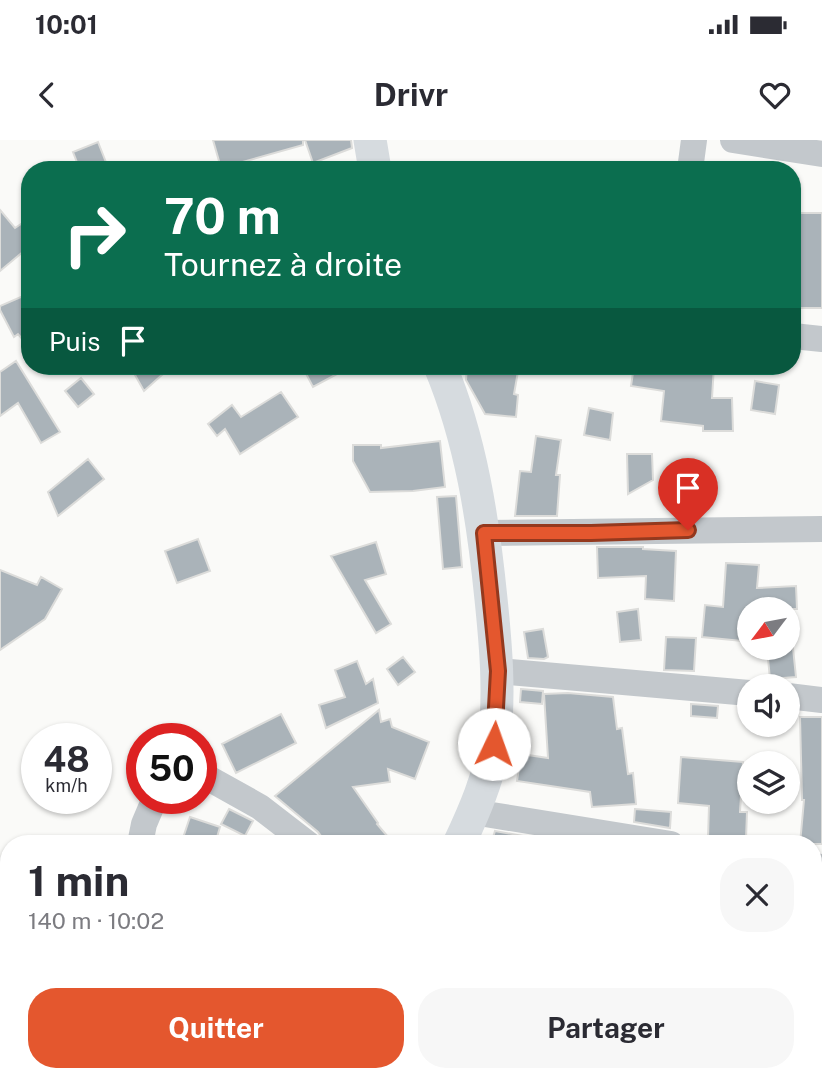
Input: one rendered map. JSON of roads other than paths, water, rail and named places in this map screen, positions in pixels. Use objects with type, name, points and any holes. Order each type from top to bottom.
[{"type":"main road","points":[[370,140],[374,161]]},
{"type":"main road","points":[[444,375],[455,402],[472,467],[484,533],[498,671],[494,744],[463,835]]},
{"type":"street","points":[[691,161],[694,140]]},
{"type":"street","points":[[733,140],[822,155]]},
{"type":"street","points":[[801,337],[822,339]]},
{"type":"street","points":[[484,533],[822,529]]},
{"type":"street","points":[[498,671],[737,692]]},
{"type":"street","points":[[800,697],[822,699]]},
{"type":"street","points":[[217,783],[260,807],[296,835]]},
{"type":"street","points":[[473,812],[615,835]]},
{"type":"street","points":[[142,835],[148,814]]}]
